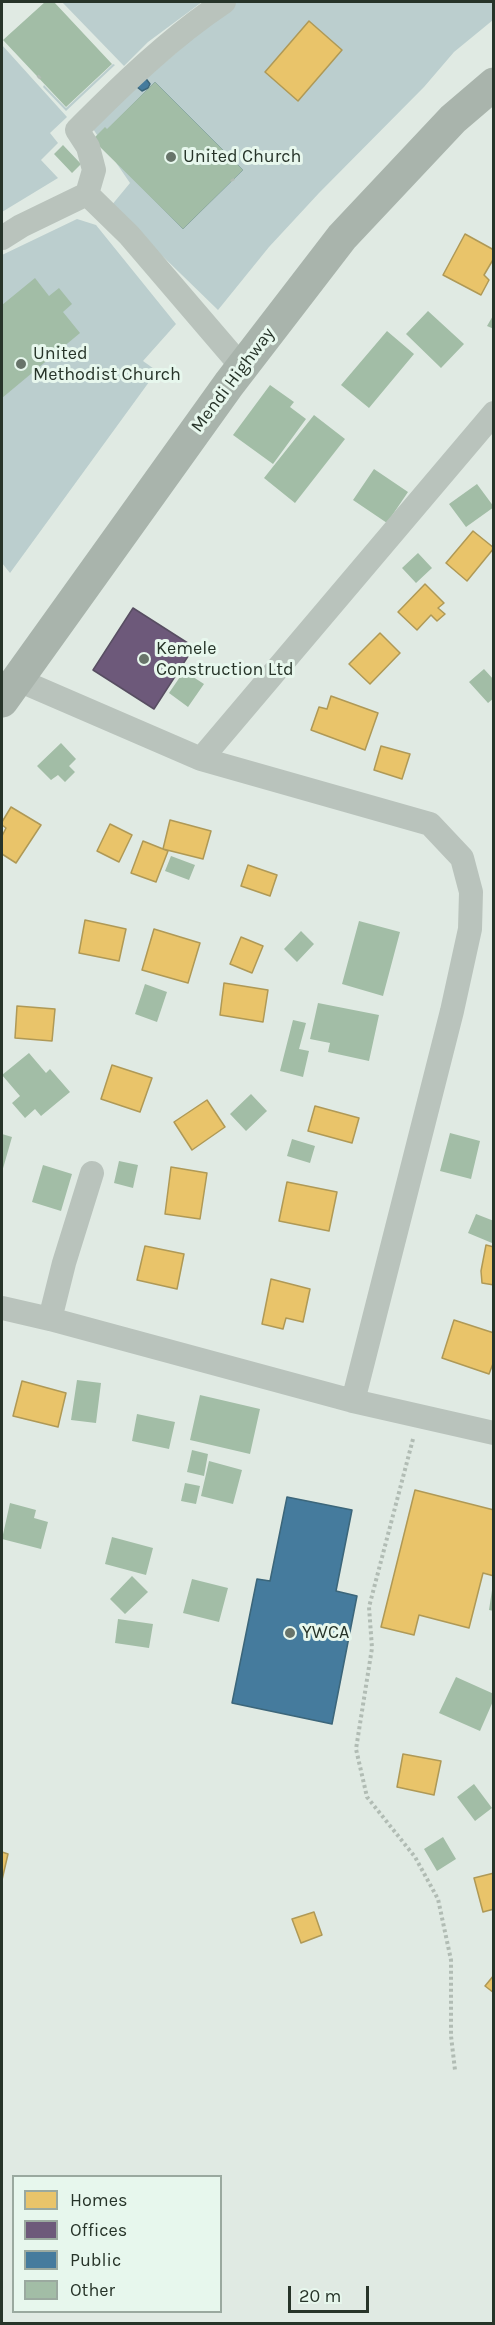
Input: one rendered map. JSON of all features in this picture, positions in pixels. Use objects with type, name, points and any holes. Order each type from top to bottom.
[{"type":"main road","name":"Mendi Highway","points":[[9,690],[242,367],[342,237],[453,118],[494,84]]},
{"type":"street","points":[[2,238],[21,226],[87,194],[94,170],[88,147],[77,130],[145,63],[190,24],[224,2]]},
{"type":"street","points":[[87,194],[136,243],[242,367]]},
{"type":"street","points":[[201,759],[494,413]]},
{"type":"street","points":[[9,690],[201,759],[430,824],[462,858],[471,892],[470,929],[452,1011],[353,1401]]},
{"type":"street","points":[[50,1319],[64,1263],[92,1173]]},
{"type":"street","points":[[2,1308],[353,1401],[494,1433]]},
{"type":"path","points":[[420,1415],[369,1607],[372,1648],[356,1749],[367,1797],[415,1857],[438,1899],[451,1960],[451,2036],[455,2070]]},
{"type":"shaded area","points":[[62,2],[202,2],[148,42],[124,66]]},
{"type":"shaded area","points":[[235,2],[493,2],[493,20],[454,52],[424,87],[319,193],[269,247],[218,310],[111,206],[130,183],[91,126]]},
{"type":"shaded area","points":[[2,45],[67,117],[50,133],[58,143],[41,160],[58,178],[2,212]]},
{"type":"shaded area","points":[[113,64],[115,65],[66,111],[43,87],[44,85],[66,108]]},
{"type":"shaded area","points":[[77,219],[96,225],[176,324],[143,361],[157,371],[10,573],[2,563],[2,255]]},
{"type":"building: Homes","points":[[309,21],[342,50],[298,101],[265,72]]},
{"type":"building: Homes","points":[[465,234],[494,250],[494,258],[484,275],[489,280],[481,295],[443,275]]},
{"type":"building: Homes","points":[[473,531],[494,548],[467,581],[446,563]]},
{"type":"building: Homes","points":[[425,584],[444,603],[438,608],[445,614],[437,621],[431,615],[417,630],[398,612]]},
{"type":"building: Homes","points":[[380,633],[400,653],[370,684],[349,664]]},
{"type":"building: Homes","points":[[331,696],[378,713],[365,750],[311,730],[319,707],[327,709]]},
{"type":"building: Homes","points":[[381,746],[410,754],[402,779],[374,770]]},
{"type":"building: Homes","points":[[11,807],[41,825],[16,863],[2,854],[2,836],[6,828],[2,822]]},
{"type":"building: Homes","points":[[170,820],[211,831],[203,859],[163,849]]},
{"type":"building: Homes","points":[[110,824],[132,835],[119,862],[97,851]]},
{"type":"building: Homes","points":[[143,841],[168,851],[156,882],[131,873]]},
{"type":"building: Homes","points":[[248,865],[277,875],[270,896],[241,886]]},
{"type":"building: Homes","points":[[85,920],[126,929],[119,961],[79,953]]},
{"type":"building: Homes","points":[[154,929],[200,943],[188,983],[142,970]]},
{"type":"building: Homes","points":[[241,937],[263,946],[252,973],[230,964]]},
{"type":"building: Homes","points":[[224,983],[268,990],[263,1022],[220,1015]]},
{"type":"building: Homes","points":[[17,1006],[55,1009],[52,1041],[15,1038]]},
{"type":"building: Homes","points":[[112,1065],[152,1078],[140,1112],[101,1099]]},
{"type":"building: Homes","points":[[207,1100],[225,1127],[192,1150],[174,1122]]},
{"type":"building: Homes","points":[[315,1106],[359,1118],[352,1143],[308,1131]]},
{"type":"building: Homes","points":[[171,1167],[207,1173],[200,1219],[165,1214]]},
{"type":"building: Homes","points":[[287,1182],[337,1192],[329,1231],[279,1221]]},
{"type":"building: Homes","points":[[486,1245],[494,1247],[494,1285],[482,1283],[481,1271]]},
{"type":"building: Homes","points":[[145,1246],[184,1254],[177,1289],[137,1280]]},
{"type":"building: Homes","points":[[271,1279],[310,1289],[303,1322],[286,1318],[283,1329],[262,1324]]},
{"type":"building: Homes","points":[[454,1320],[494,1333],[494,1361],[489,1374],[442,1358]]},
{"type":"building: Homes","points":[[22,1381],[66,1393],[58,1427],[13,1416]]},
{"type":"building: Homes","points":[[415,1490],[494,1510],[494,1576],[483,1573],[469,1628],[419,1615],[414,1635],[381,1627]]},
{"type":"building: Homes","points":[[403,1754],[441,1761],[434,1795],[397,1787]]},
{"type":"building: Homes","points":[[2,1852],[8,1854],[2,1880]]},
{"type":"building: Homes","points":[[494,1873],[494,1909],[483,1912],[474,1878]]},
{"type":"building: Homes","points":[[314,1912],[322,1935],[301,1943],[292,1919]]},
{"type":"building: Homes","points":[[494,1975],[494,1993],[485,1986]]},
{"type":"building: Offices","name":"Kemele Construction Ltd","points":[[133,608],[194,647],[154,709],[93,670]]},
{"type":"building: Public","points":[[144,76],[150,84],[142,91],[137,87]]},
{"type":"building: Public","name":"United Church","points":[[155,83],[242,170],[183,228],[97,141]]},
{"type":"building: Public","points":[[287,1497],[352,1510],[336,1591],[357,1596],[332,1724],[232,1703],[257,1579],[270,1581]]},
{"type":"building: Other","points":[[45,2],[54,2],[112,64],[66,107],[3,40]]},
{"type":"building: Other","name":"United Church","points":[[155,82],[243,170],[183,229],[96,143],[94,138],[105,127],[107,129]]},
{"type":"building: Other","points":[[63,145],[81,164],[72,173],[54,154]]},
{"type":"building: Other","name":"United Methodist Church","points":[[35,278],[49,296],[59,288],[72,304],[63,312],[80,333],[2,398],[2,305]]},
{"type":"building: Other","points":[[428,311],[464,344],[441,368],[406,334]]},
{"type":"building: Other","points":[[494,314],[494,329],[487,326]]},
{"type":"building: Other","points":[[387,331],[414,354],[369,408],[341,385]]},
{"type":"building: Other","points":[[270,385],[294,402],[290,407],[306,419],[273,464],[233,435]]},
{"type":"building: Other","points":[[314,415],[345,439],[295,503],[264,478]]},
{"type":"building: Other","points":[[374,469],[408,492],[387,523],[353,500]]},
{"type":"building: Other","points":[[477,484],[494,507],[466,527],[449,504]]},
{"type":"building: Other","points":[[418,553],[432,568],[416,583],[402,568]]},
{"type":"building: Other","points":[[484,669],[494,680],[494,698],[488,703],[469,682]]},
{"type":"building: Other","points":[[184,671],[204,684],[188,707],[169,693]]},
{"type":"building: Other","points":[[61,743],[76,759],[69,766],[75,772],[65,782],[58,775],[51,780],[37,766]]},
{"type":"building: Other","points":[[171,856],[195,865],[189,880],[165,871]]},
{"type":"building: Other","points":[[359,921],[400,932],[383,996],[342,984]]},
{"type":"building: Other","points":[[301,931],[314,944],[297,962],[284,949]]},
{"type":"building: Other","points":[[145,984],[167,992],[157,1022],[135,1014]]},
{"type":"building: Other","points":[[318,1003],[379,1015],[369,1061],[328,1052],[330,1043],[310,1039]]},
{"type":"building: Other","points":[[293,1020],[306,1023],[299,1049],[309,1051],[303,1077],[280,1071]]},
{"type":"building: Other","points":[[29,1053],[46,1073],[50,1069],[70,1092],[41,1116],[35,1109],[25,1118],[12,1103],[20,1096],[2,1075]]},
{"type":"building: Other","points":[[251,1094],[267,1111],[246,1131],[230,1114]]},
{"type":"building: Other","points":[[450,1133],[480,1141],[471,1179],[440,1171]]},
{"type":"building: Other","points":[[2,1134],[12,1137],[2,1172]]},
{"type":"building: Other","points":[[292,1139],[315,1146],[310,1163],[287,1156]]},
{"type":"building: Other","points":[[119,1161],[138,1165],[133,1188],[114,1183]]},
{"type":"building: Other","points":[[43,1165],[72,1174],[61,1211],[32,1202]]},
{"type":"building: Other","points":[[476,1214],[494,1221],[492,1243],[468,1233]]},
{"type":"building: Other","points":[[77,1380],[101,1383],[96,1423],[71,1420]]},
{"type":"building: Other","points":[[200,1395],[260,1409],[250,1454],[190,1440]]},
{"type":"building: Other","points":[[137,1414],[175,1422],[169,1449],[132,1441]]},
{"type":"building: Other","points":[[192,1450],[208,1454],[204,1476],[187,1472]]},
{"type":"building: Other","points":[[209,1461],[242,1470],[233,1504],[201,1496]]},
{"type":"building: Other","points":[[185,1483],[200,1486],[196,1504],[181,1501]]},
{"type":"building: Other","points":[[10,1503],[36,1510],[34,1518],[48,1522],[41,1549],[2,1539]]},
{"type":"building: Other","points":[[112,1537],[153,1548],[146,1575],[105,1564]]},
{"type":"building: Other","points":[[132,1576],[148,1592],[125,1614],[110,1599]]},
{"type":"building: Other","points":[[192,1579],[228,1588],[219,1622],[183,1613]]},
{"type":"building: Other","points":[[492,1590],[494,1591],[494,1611],[489,1610]]},
{"type":"building: Other","points":[[118,1619],[153,1624],[149,1648],[115,1643]]},
{"type":"building: Other","points":[[456,1677],[494,1694],[480,1731],[439,1713]]},
{"type":"building: Other","points":[[474,1784],[492,1808],[475,1821],[457,1797]]},
{"type":"building: Other","points":[[443,1837],[456,1859],[437,1871],[424,1849]]},
{"type":"place","name":"United Church","points":[[171,157]]},
{"type":"place","name":"United Methodist Church","points":[[21,364]]},
{"type":"place","name":"Kemele Construction Ltd","points":[[144,659]]},
{"type":"place","name":"YWCA","points":[[290,1633]]}]
